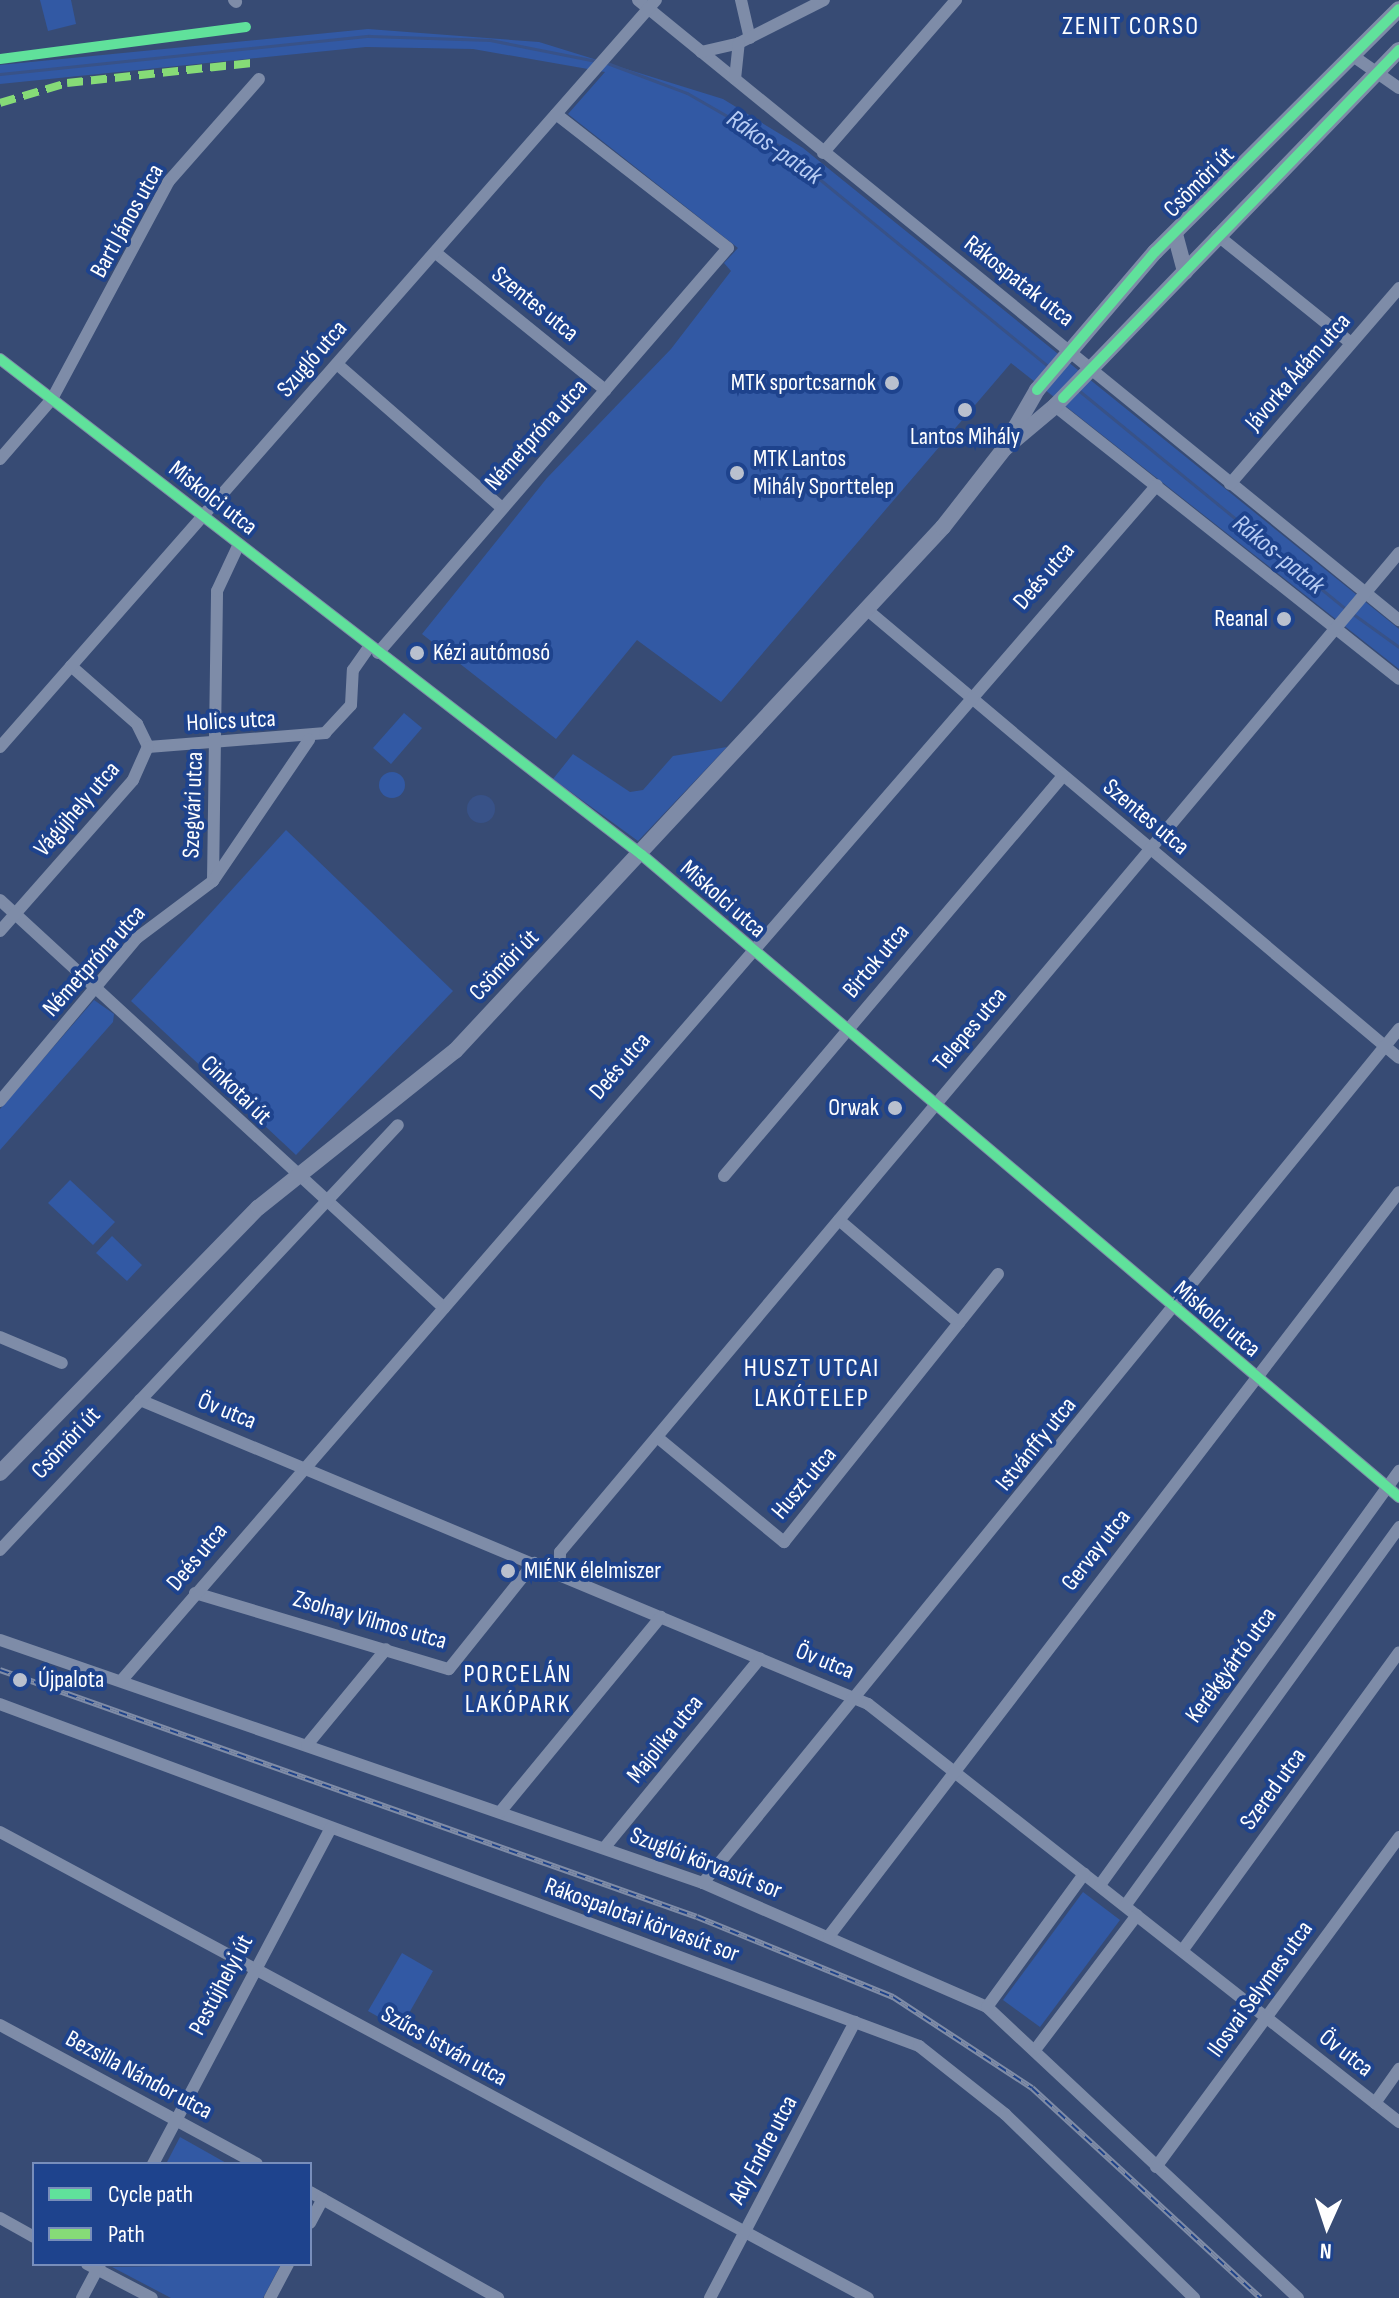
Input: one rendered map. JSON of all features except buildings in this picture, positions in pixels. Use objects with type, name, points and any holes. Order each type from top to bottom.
[{"type":"main road","name":"Csömöri út","points":[[1004,449],[1037,390],[1175,234],[1399,9]]},
{"type":"main road","name":"Csömöri út","points":[[0,1473],[236,1228],[455,1051],[642,855],[1004,449],[1059,402],[1185,272],[1203,249],[1399,50]]},
{"type":"main road","points":[[1175,234],[1203,249]]},
{"type":"main road","points":[[1175,234],[1185,272]]},
{"type":"street","points":[[735,79],[745,41],[741,0]]},
{"type":"street","points":[[701,52],[745,41],[824,0]]},
{"type":"street","points":[[823,153],[956,0]]},
{"type":"street","name":"Rákospatak utca","points":[[647,3],[823,153],[1072,351],[1088,372],[1230,484],[1360,600],[1399,620]]},
{"type":"street","name":"Szugló utca","points":[[0,747],[436,253],[647,3]]},
{"type":"street","points":[[1353,56],[1399,88]]},
{"type":"street","name":"Bartl János utca","points":[[0,459],[52,399],[169,181],[259,79]]},
{"type":"street","name":"Németpróna utca","points":[[374,650],[728,248],[556,114]]},
{"type":"street","points":[[1217,235],[1351,343]]},
{"type":"street","name":"Szentes utca","points":[[436,253],[605,390]]},
{"type":"street","name":"Jávorka Ádám utca","points":[[1230,484],[1399,288]]},
{"type":"street","name":"Miskolci utca","points":[[0,359],[642,855],[933,1107],[1399,1497]]},
{"type":"street","points":[[337,364],[500,506]]},
{"type":"street","points":[[1059,402],[1157,485],[1338,626],[1399,679]]},
{"type":"street","name":"Deés utca","points":[[121,1681],[750,949],[1157,485]]},
{"type":"street","name":"Szegvári utca","points":[[213,881],[217,591],[239,544]]},
{"type":"street","name":"Telepes utca","points":[[559,1574],[560,1552],[1399,553]]},
{"type":"street","name":"Szentes utca","points":[[865,608],[1399,1058]]},
{"type":"street","name":"Holics utca","points":[[148,747],[309,740],[345,716],[353,670],[374,650]]},
{"type":"street","points":[[71,666],[137,724],[148,747]]},
{"type":"street","name":"Németpróna utca","points":[[0,1101],[137,938],[213,881],[309,740]]},
{"type":"street","name":"Vágújhely utca","points":[[0,931],[133,780],[148,747]]},
{"type":"street","name":"Birtok utca","points":[[724,1176],[1063,776]]},
{"type":"street","name":"Cinkotai út","points":[[0,900],[444,1308]]},
{"type":"street","name":"Istvánffy utca","points":[[703,1883],[1399,1029]]},
{"type":"street","name":"Csömöri út","points":[[0,1550],[324,1200],[398,1125]]},
{"type":"street","name":"Gervay utca","points":[[829,1936],[1399,1192]]},
{"type":"street","points":[[839,1220],[959,1323]]},
{"type":"street","name":"Huszt utca","points":[[657,1437],[784,1542],[998,1274]]},
{"type":"street","points":[[0,1337],[62,1363]]},
{"type":"street","name":"Öv utca","points":[[140,1400],[855,1698],[1100,1885],[1399,2122]]},
{"type":"street","name":"Kerékgyártó utca","points":[[1100,1885],[1399,1471]]},
{"type":"street","points":[[1125,1906],[1399,1527]]},
{"type":"street","name":"Zsolnay Vilmos utca","points":[[195,1593],[449,1669],[534,1563]]},
{"type":"street","points":[[500,1812],[661,1617]]},
{"type":"street","name":"Szuglói körvasút sor","points":[[0,1640],[703,1883],[987,2007],[1298,2298]]},
{"type":"street","points":[[307,1745],[386,1649]]},
{"type":"street","name":"Szered utca","points":[[1182,1951],[1399,1652]]},
{"type":"street","name":"Majolika utca","points":[[605,1847],[760,1658]]},
{"type":"street","name":"Rákospalotai körvasút sor","points":[[0,1704],[928,2051],[976,2089],[1194,2298]]},
{"type":"street","name":"Pestújhelyi út","points":[[154,2162],[331,1828]]},
{"type":"street","name":"Szűcs István utca","points":[[0,1832],[868,2298]]},
{"type":"street","name":"Ilosvai Selymes utca","points":[[1156,2167],[1399,1837]]},
{"type":"street","points":[[987,2007],[1084,1874]]},
{"type":"street","points":[[1035,2050],[1137,1915]]},
{"type":"street","name":"Ady Endre utca","points":[[710,2298],[855,2022]]},
{"type":"street","name":"Bezsilla Nándor utca","points":[[0,2025],[253,2162]]},
{"type":"street","points":[[1375,2103],[1399,2069]]},
{"type":"street","points":[[312,2193],[498,2298]]},
{"type":"street","points":[[312,2219],[323,2199]]},
{"type":"street","points":[[0,2218],[32,2236]]},
{"type":"street","points":[[82,2298],[95,2266],[152,2298]]},
{"type":"street","points":[[270,2298],[287,2266]]},
{"type":"shaded area","points":[[40,0],[71,0],[76,24],[48,31]]},
{"type":"shaded area","name":"MTK Lantos Mihály Sporttelep","points":[[368,29],[539,42],[723,99],[803,148],[1399,629],[1399,669],[1011,363],[721,702],[637,640],[556,739],[422,634],[547,478],[671,349],[731,271],[724,263],[738,248],[568,114],[605,72],[473,49],[366,47],[0,84],[0,65]]},
{"type":"shaded area","points":[[404,713],[422,728],[391,764],[373,748]]},
{"type":"shaded area","points":[[727,747],[638,841],[553,779],[573,754],[630,792],[643,790],[673,756]]},
{"type":"shaded area","points":[[392,772],[401,776],[405,785],[401,794],[392,798],[383,794],[379,785],[383,776]]},
{"type":"shaded area","points":[[481,795],[491,799],[495,809],[491,819],[481,823],[471,819],[467,809],[471,799]]},
{"type":"shaded area","points":[[286,830],[453,991],[296,1155],[131,1001]]},
{"type":"shaded area","points":[[94,1000],[114,1014],[113,1022],[0,1150],[0,1109]]},
{"type":"shaded area","points":[[70,1180],[115,1222],[93,1245],[48,1203]]},
{"type":"shaded area","points":[[112,1236],[142,1265],[127,1281],[96,1253]]},
{"type":"shaded area","points":[[1083,1892],[1120,1920],[1040,2027],[1003,2000]]},
{"type":"shaded area","points":[[402,1953],[433,1971],[400,2029],[368,2011]]},
{"type":"shaded area","points":[[180,2137],[224,2162],[167,2162]]},
{"type":"shaded area","points":[[280,2266],[263,2298],[171,2298],[112,2267]]},
{"type":"waterway","name":"Rákos-patak","points":[[0,74],[369,36],[490,40],[596,61]]},
{"type":"waterway","name":"Rákos-patak","points":[[607,63],[687,93],[779,146],[1049,367]]},
{"type":"waterway","name":"Rákos-patak","points":[[1077,389],[1347,610]]},
{"type":"waterway","name":"Rákos-patak","points":[[1353,614],[1399,647]]},
{"type":"railway","points":[[0,1670],[697,1917],[893,1997],[1032,2088],[1260,2298]]},
{"type":"marked path","points":[[0,103],[67,83],[252,63]]},
{"type":"cycle path","points":[[1037,390],[1155,252],[1399,9]]},
{"type":"cycle path","points":[[0,59],[246,27]]},
{"type":"cycle path","points":[[1063,398],[1399,50]]},
{"type":"cycle path","points":[[0,359],[642,855],[1399,1497]]},
{"type":"place","name":"MTK sportcsarnok","points":[[892,383]]},
{"type":"place","name":"Lantos Mihály","points":[[965,410]]},
{"type":"place","name":"MTK Lantos Mihály Sporttelep","points":[[737,473]]},
{"type":"place","name":"Reanal","points":[[1284,619]]},
{"type":"place","name":"Kézi autómosó","points":[[417,653]]},
{"type":"place","name":"Orwak","points":[[895,1108]]},
{"type":"place","name":"MIÉNK élelmiszer","points":[[508,1571]]},
{"type":"place","name":"Újpalota","points":[[20,1680]]},
{"type":"district","name":"ZENIT CORSO","points":[[1131,27]]},
{"type":"district","name":"HUSZT UTCAI LAKÓTELEP","points":[[812,1384]]},
{"type":"district","name":"PORCELÁN LAKÓPARK","points":[[518,1690]]}]
